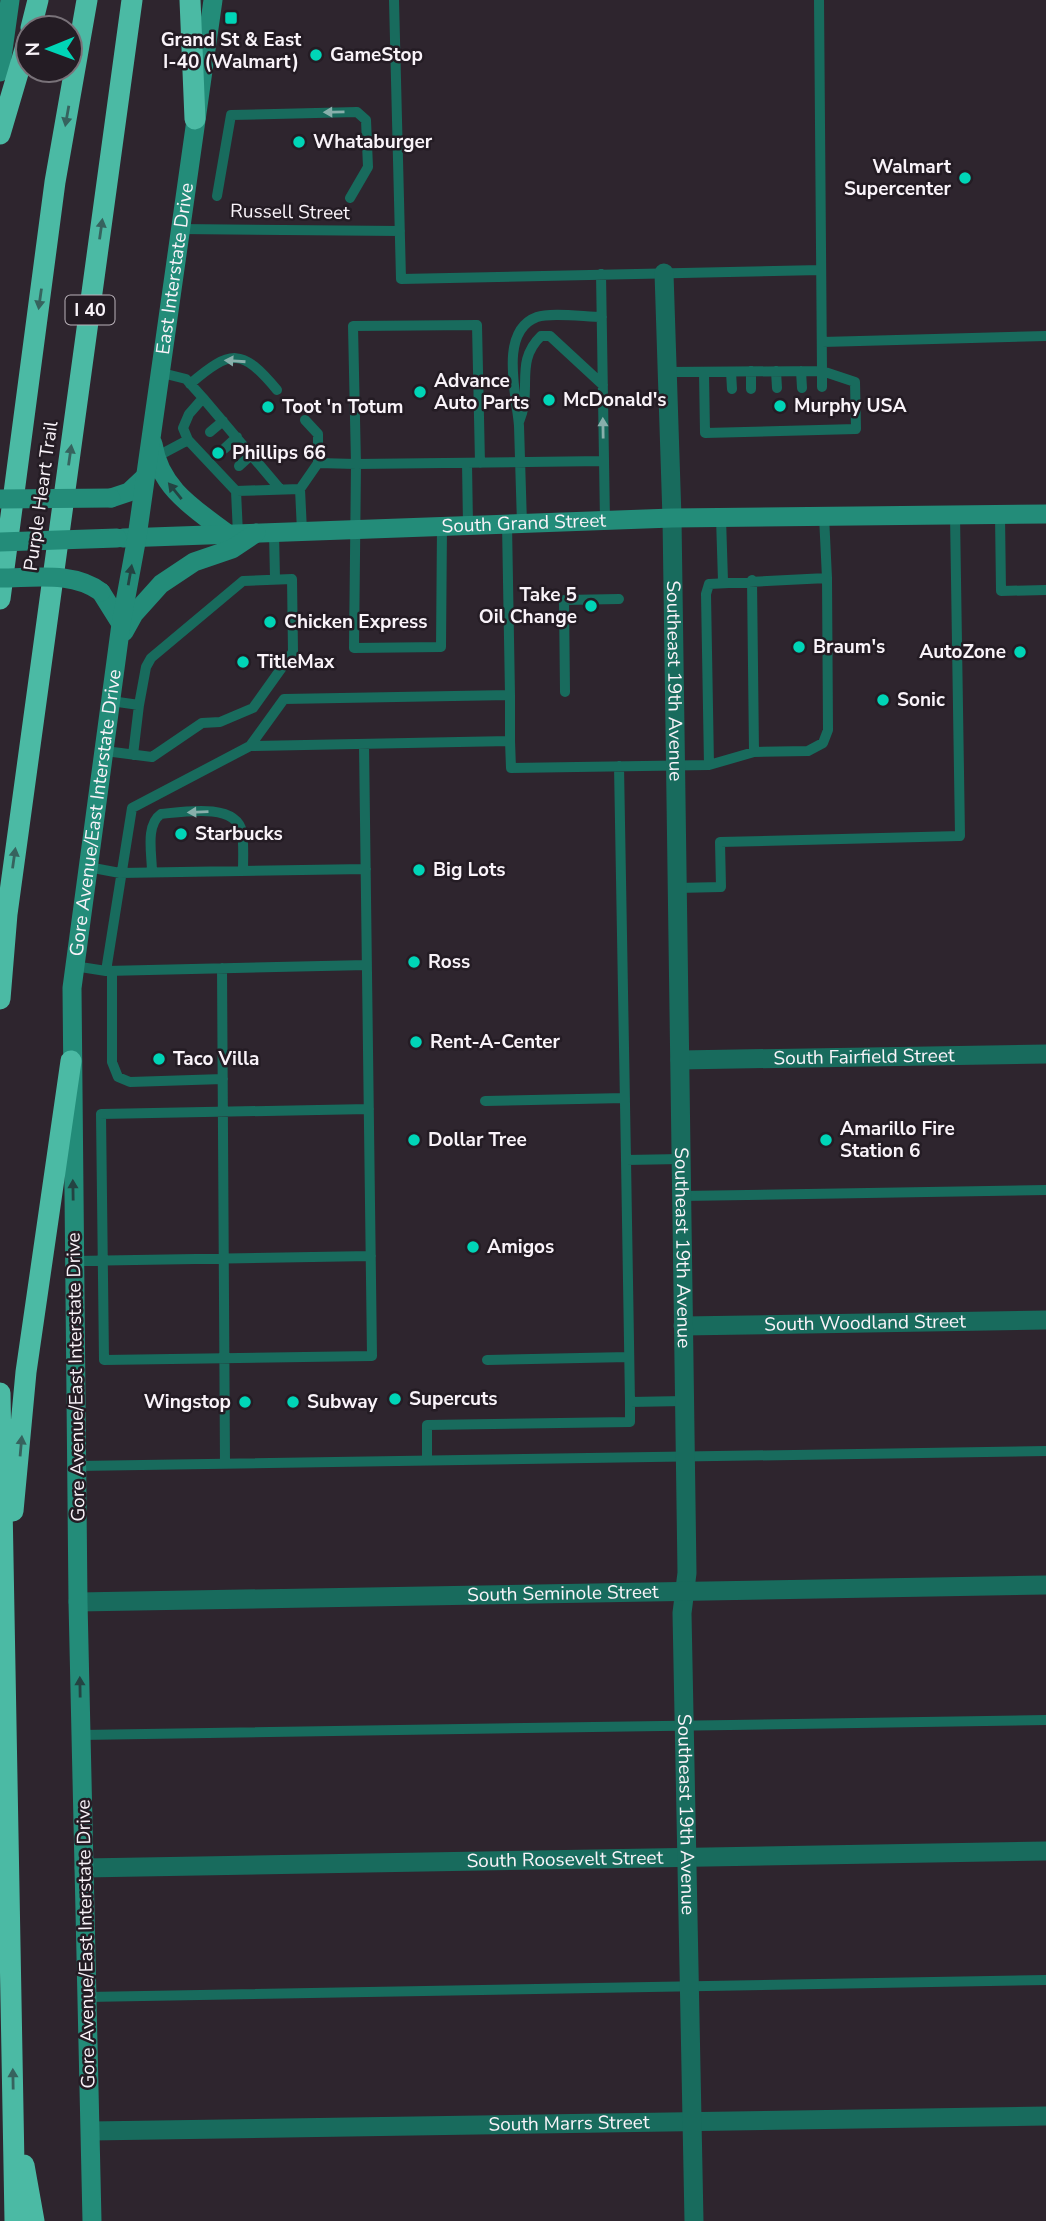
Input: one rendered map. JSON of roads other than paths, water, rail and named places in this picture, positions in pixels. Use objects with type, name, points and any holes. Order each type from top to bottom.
[{"type":"highway","name":"Purple Heart Trail","points":[[0,599],[55,182],[87,0]]},
{"type":"highway","name":"Purple Heart Trail","points":[[0,999],[8,900],[132,0]]},
{"type":"highway","points":[[190,0],[195,119]]},
{"type":"highway","points":[[0,134],[15,84]]},
{"type":"highway","points":[[4,1586],[21,1448],[26,1373],[71,1061]]},
{"type":"highway","points":[[0,1393],[15,2221]]},
{"type":"highway","points":[[13,2116],[34,2221]]},
{"type":"main road","points":[[0,72],[10,0]]},
{"type":"main road","name":"East Interstate Drive","points":[[127,538],[145,477],[213,0]]},
{"type":"main road","points":[[0,578],[72,578],[90,583],[101,592],[121,631],[161,584],[194,562],[232,550],[249,533],[184,503],[167,481],[156,457],[151,428]]},
{"type":"main road","points":[[0,499],[111,498],[129,492],[145,477]]},
{"type":"main road","name":"South Grand Street","points":[[0,542],[672,518],[1046,514]]},
{"type":"main road","name":"Gore Avenue/East Interstate Drive","points":[[92,2221],[78,1602],[71,1061],[74,966],[121,631],[127,538]]},
{"type":"street","name":"Southeast 19th Avenue","points":[[664,272],[676,765],[685,1457],[685,1592],[682,1613],[694,2221]]},
{"type":"street","name":"South Fairfield Street","points":[[680,1060],[1046,1054]]},
{"type":"street","name":"South Woodland Street","points":[[683,1326],[1046,1320]]},
{"type":"street","name":"South Seminole Street","points":[[78,1602],[1046,1585]]},
{"type":"street","name":"South Roosevelt Street","points":[[84,1868],[1046,1851]]},
{"type":"street","name":"South Marrs Street","points":[[90,2131],[1046,2116]]},
{"type":"lane","points":[[394,0],[401,279],[821,270]]},
{"type":"lane","points":[[819,0],[822,387]]},
{"type":"lane","points":[[217,196],[231,115],[357,112],[366,120],[368,167],[350,198]]},
{"type":"lane","name":"Russell Street","points":[[179,229],[400,231]]},
{"type":"lane","points":[[601,274],[605,521]]},
{"type":"lane","points":[[602,317],[537,317],[520,330],[513,354],[513,396],[519,422],[520,462],[514,524],[511,768],[709,765],[754,752],[808,751],[824,743],[828,730],[824,516]]},
{"type":"lane","points":[[442,526],[442,648],[354,648],[356,464],[353,326],[477,325],[480,463]]},
{"type":"lane","points":[[519,422],[527,404],[525,367],[529,348],[541,336],[550,336],[603,385]]},
{"type":"lane","points":[[822,342],[1046,336]]},
{"type":"lane","points":[[190,384],[218,360],[239,359],[255,364],[277,390]]},
{"type":"lane","points":[[802,371],[802,388]]},
{"type":"lane","points":[[667,372],[822,371],[855,382],[856,429],[822,426],[732,429],[705,433],[704,372]]},
{"type":"lane","points":[[158,372],[186,379],[280,489]]},
{"type":"lane","points":[[731,372],[732,389]]},
{"type":"lane","points":[[751,372],[751,389]]},
{"type":"lane","points":[[776,372],[777,388]]},
{"type":"lane","points":[[204,398],[189,414],[184,428],[236,491],[249,533],[275,579]]},
{"type":"lane","points":[[302,531],[300,489],[318,463],[318,434],[305,420]]},
{"type":"lane","points":[[210,432],[223,421]]},
{"type":"lane","points":[[224,449],[237,437]]},
{"type":"lane","points":[[156,457],[193,442]]},
{"type":"lane","points":[[239,466],[251,455]]},
{"type":"lane","points":[[318,463],[604,461]]},
{"type":"lane","points":[[467,463],[468,525]]},
{"type":"lane","points":[[236,491],[300,489]]},
{"type":"lane","points":[[677,888],[721,887],[720,842],[960,836],[955,515]]},
{"type":"lane","points":[[1000,515],[1001,591],[1046,590]]},
{"type":"lane","points":[[721,518],[723,581]]},
{"type":"lane","points":[[709,765],[706,594],[709,584],[723,581],[827,578]]},
{"type":"lane","points":[[104,751],[133,755],[152,757],[202,723],[220,722],[253,708],[293,652],[292,579],[243,581],[151,658],[146,667],[133,755]]},
{"type":"lane","points":[[752,580],[754,752]]},
{"type":"lane","points":[[565,692],[564,600],[619,599]]},
{"type":"lane","points":[[223,1079],[130,1082],[118,1077],[112,1062],[109,971],[120,873],[132,808],[250,746],[284,699],[510,695]]},
{"type":"lane","points":[[111,701],[139,705]]},
{"type":"lane","points":[[250,746],[510,741]]},
{"type":"lane","points":[[364,744],[366,869],[371,1256],[372,1356],[104,1360],[101,1114],[369,1109]]},
{"type":"lane","points":[[427,1461],[427,1425],[630,1422],[619,766]]},
{"type":"lane","points":[[152,873],[151,831],[156,817],[168,813],[218,812],[234,818],[239,824],[243,871]]},
{"type":"lane","points":[[88,867],[120,873],[366,869]]},
{"type":"lane","points":[[74,966],[109,971],[367,965]]},
{"type":"lane","points":[[222,968],[225,1464]]},
{"type":"lane","points":[[485,1101],[625,1098]]},
{"type":"lane","points":[[626,1160],[681,1159]]},
{"type":"lane","points":[[681,1196],[1046,1190]]},
{"type":"lane","points":[[75,1261],[371,1256]]},
{"type":"lane","points":[[487,1360],[629,1357]]},
{"type":"lane","points":[[630,1402],[684,1401]]},
{"type":"lane","points":[[77,1466],[1046,1451]]},
{"type":"lane","points":[[81,1735],[1046,1720]]},
{"type":"lane","points":[[87,1997],[1046,1980]]},
{"type":"place","name":"Grand St & East I-40 (Walmart)","points":[[231,18]]},
{"type":"place","name":"GameStop","points":[[316,55]]},
{"type":"place","name":"Whataburger","points":[[299,142]]},
{"type":"place","name":"Walmart Supercenter","points":[[965,178]]},
{"type":"place","name":"Advance Auto Parts","points":[[420,392]]},
{"type":"place","name":"McDonald's","points":[[549,400]]},
{"type":"place","name":"Murphy USA","points":[[780,406]]},
{"type":"place","name":"Toot 'n Totum","points":[[268,407]]},
{"type":"place","name":"Phillips 66","points":[[218,453]]},
{"type":"place","name":"Take 5 Oil Change","points":[[591,606]]},
{"type":"place","name":"Chicken Express","points":[[270,622]]},
{"type":"place","name":"Braum's","points":[[799,647]]},
{"type":"place","name":"AutoZone","points":[[1020,652]]},
{"type":"place","name":"TitleMax","points":[[243,662]]},
{"type":"place","name":"Sonic","points":[[883,700]]},
{"type":"place","name":"Starbucks","points":[[181,834]]},
{"type":"place","name":"Big Lots","points":[[419,870]]},
{"type":"place","name":"Ross","points":[[414,962]]},
{"type":"place","name":"Rent-A-Center","points":[[416,1042]]},
{"type":"place","name":"Taco Villa","points":[[159,1059]]},
{"type":"place","name":"Dollar Tree","points":[[414,1140]]},
{"type":"place","name":"Amarillo Fire Station 6","points":[[826,1140]]},
{"type":"place","name":"Amigos","points":[[473,1247]]},
{"type":"place","name":"Supercuts","points":[[395,1399]]},
{"type":"place","name":"Wingstop","points":[[245,1402]]},
{"type":"place","name":"Subway","points":[[293,1402]]}]
